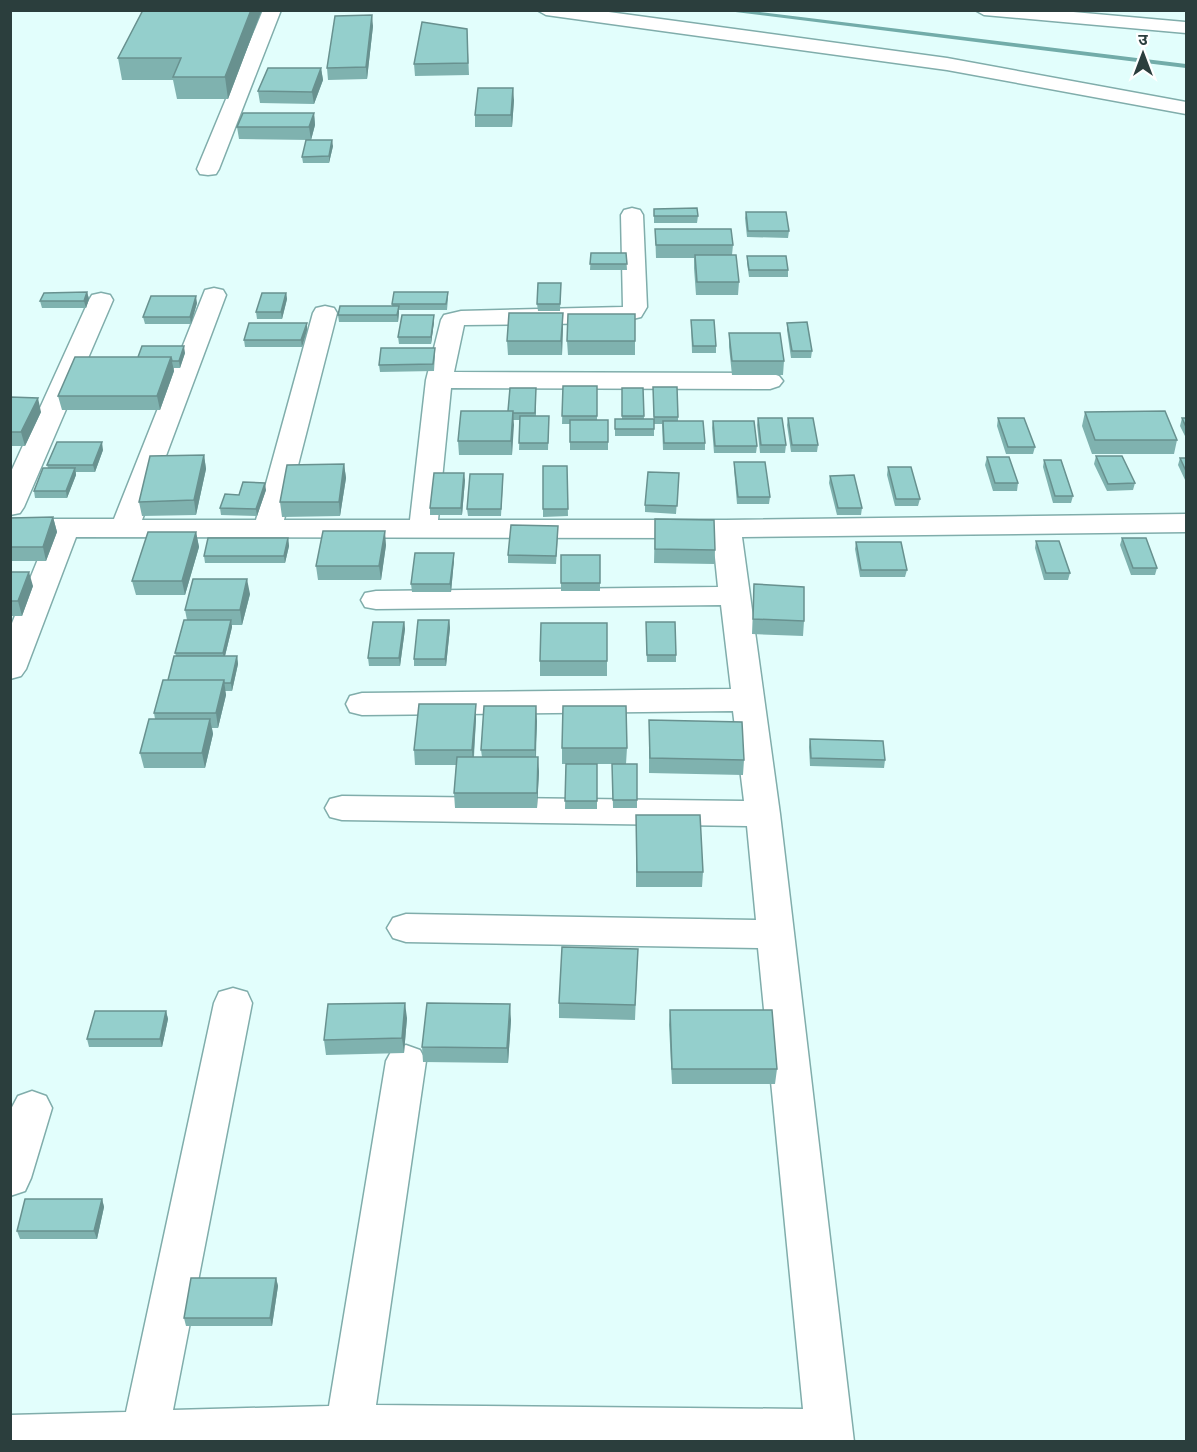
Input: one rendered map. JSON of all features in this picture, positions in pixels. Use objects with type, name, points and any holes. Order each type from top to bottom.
[{"type":"street","points":[[208,169],[272,10]]},
{"type":"street","points":[[546,10],[800,42],[1015,74],[1084,85],[1186,108]]},
{"type":"street","points":[[984,10],[1186,28]]},
{"type":"street","points":[[1162,10],[1186,28]]},
{"type":"street","points":[[423,528],[439,380],[453,320],[616,316],[632,312],[635,307],[632,215]]},
{"type":"street","points":[[125,527],[214,295]]},
{"type":"street","points":[[10,507],[101,300]]},
{"type":"street","points":[[268,527],[325,313]]},
{"type":"street","points":[[439,380],[770,381]]},
{"type":"street","points":[[10,528],[726,529],[1186,523]]},
{"type":"street","points":[[10,669],[65,527]]},
{"type":"street","points":[[10,1438],[348,1435],[829,1437],[763,814],[726,529]]},
{"type":"street","points":[[376,600],[735,596]]},
{"type":"street","points":[[363,704],[748,700]]},
{"type":"street","points":[[342,808],[763,814]]},
{"type":"street","points":[[405,928],[776,934]]},
{"type":"street","points":[[144,1438],[233,1002]]},
{"type":"street","points":[[348,1435],[406,1061]]},
{"type":"street","points":[[10,1178],[32,1108]]},
{"type":"building","points":[[143,10],[251,10],[225,77],[173,77],[181,58],[118,58]]},
{"type":"building","points":[[372,15],[366,67],[327,68],[335,16]]},
{"type":"building","points":[[422,22],[467,29],[468,63],[414,64]]},
{"type":"building","points":[[268,68],[321,68],[312,92],[258,91]]},
{"type":"building","points":[[478,88],[513,88],[511,115],[475,115]]},
{"type":"building","points":[[243,113],[314,113],[309,127],[237,127]]},
{"type":"building","points":[[306,140],[332,140],[329,156],[302,157]]},
{"type":"building","points":[[697,208],[698,216],[654,216],[654,209]]},
{"type":"building","points":[[746,212],[786,212],[789,231],[748,231]]},
{"type":"building","points":[[655,229],[731,229],[733,245],[656,245]]},
{"type":"building","points":[[591,253],[626,253],[627,264],[590,264]]},
{"type":"building","points":[[695,255],[736,255],[739,282],[697,282]]},
{"type":"building","points":[[747,256],[786,256],[788,270],[749,270]]},
{"type":"building","points":[[538,283],[561,283],[560,304],[537,304]]},
{"type":"building","points":[[87,292],[84,301],[40,301],[44,293]]},
{"type":"building","points":[[394,292],[448,292],[446,304],[392,304]]},
{"type":"building","points":[[262,293],[286,293],[281,312],[256,312]]},
{"type":"building","points":[[151,296],[196,296],[190,317],[143,317]]},
{"type":"building","points":[[340,306],[399,306],[397,315],[338,315]]},
{"type":"building","points":[[509,313],[563,313],[561,341],[507,341]]},
{"type":"building","points":[[568,314],[635,314],[635,341],[567,341]]},
{"type":"building","points":[[402,315],[434,315],[431,337],[398,337]]},
{"type":"building","points":[[691,320],[714,320],[716,346],[693,346]]},
{"type":"building","points":[[807,322],[812,351],[792,351],[787,323]]},
{"type":"building","points":[[249,323],[307,323],[301,340],[244,340]]},
{"type":"building","points":[[729,333],[780,333],[784,361],[732,361]]},
{"type":"building","points":[[142,346],[184,346],[179,361],[172,361],[171,357],[138,357]]},
{"type":"building","points":[[381,348],[435,348],[433,364],[379,365]]},
{"type":"building","points":[[75,357],[171,357],[157,396],[58,396]]},
{"type":"building","points":[[563,386],[597,386],[597,416],[562,416]]},
{"type":"building","points":[[653,387],[677,387],[678,417],[654,417]]},
{"type":"building","points":[[510,388],[536,388],[535,413],[508,411]]},
{"type":"building","points":[[622,388],[643,388],[644,416],[622,416]]},
{"type":"building","points":[[10,397],[38,398],[21,432],[10,432]]},
{"type":"building","points":[[461,411],[513,411],[511,441],[458,441]]},
{"type":"building","points":[[1165,411],[1177,440],[1095,440],[1085,412]]},
{"type":"building","points":[[520,416],[549,416],[548,443],[519,443]]},
{"type":"building","points":[[758,418],[782,418],[786,445],[761,445]]},
{"type":"building","points":[[788,418],[813,418],[818,445],[792,445]]},
{"type":"building","points":[[998,418],[1024,418],[1035,447],[1008,447]]},
{"type":"building","points":[[615,419],[654,419],[654,429],[615,429]]},
{"type":"building","points":[[570,420],[608,420],[608,442],[570,442]]},
{"type":"building","points":[[663,421],[703,421],[705,443],[664,443]]},
{"type":"building","points":[[713,421],[754,421],[757,446],[715,446]]},
{"type":"building","points":[[57,442],[102,442],[93,465],[47,465]]},
{"type":"building","points":[[204,455],[194,500],[139,502],[150,456]]},
{"type":"building","points":[[1096,456],[1122,456],[1135,483],[1108,484]]},
{"type":"building","points":[[987,457],[1009,457],[1018,483],[995,483]]},
{"type":"building","points":[[1180,458],[1186,458],[1186,471]]},
{"type":"building","points":[[1044,460],[1061,460],[1073,496],[1055,496]]},
{"type":"building","points":[[734,462],[765,462],[770,497],[738,497]]},
{"type":"building","points":[[344,464],[339,502],[280,502],[287,465]]},
{"type":"building","points":[[543,466],[567,466],[568,509],[543,509]]},
{"type":"building","points":[[888,467],[911,467],[920,499],[896,499]]},
{"type":"building","points":[[43,468],[75,468],[66,491],[34,491]]},
{"type":"building","points":[[648,472],[679,473],[677,506],[645,505]]},
{"type":"building","points":[[434,473],[464,473],[461,508],[430,508]]},
{"type":"building","points":[[470,474],[503,474],[501,509],[467,509]]},
{"type":"building","points":[[854,475],[862,508],[838,508],[830,476]]},
{"type":"building","points":[[243,482],[265,483],[256,509],[220,508],[225,494],[239,495]]},
{"type":"building","points":[[53,517],[43,547],[10,547],[10,518]]},
{"type":"building","points":[[655,519],[714,520],[715,550],[655,549]]},
{"type":"building","points":[[511,525],[558,526],[556,556],[508,555]]},
{"type":"building","points":[[323,531],[385,531],[379,566],[316,566]]},
{"type":"building","points":[[148,532],[196,532],[182,581],[132,581]]},
{"type":"building","points":[[208,538],[288,538],[284,556],[204,556]]},
{"type":"building","points":[[1122,538],[1146,538],[1157,568],[1133,568]]},
{"type":"building","points":[[1036,541],[1059,541],[1070,573],[1046,573]]},
{"type":"building","points":[[856,542],[901,542],[907,570],[861,570]]},
{"type":"building","points":[[415,553],[454,553],[450,584],[411,584]]},
{"type":"building","points":[[561,555],[600,555],[600,583],[561,583]]},
{"type":"building","points":[[10,572],[29,572],[18,601],[10,601]]},
{"type":"building","points":[[193,579],[247,579],[240,610],[185,610]]},
{"type":"building","points":[[754,584],[804,587],[804,621],[753,619]]},
{"type":"building","points":[[184,620],[231,620],[223,653],[175,653]]},
{"type":"building","points":[[418,620],[449,620],[445,659],[414,659]]},
{"type":"building","points":[[373,622],[404,622],[399,658],[368,658]]},
{"type":"building","points":[[646,622],[675,622],[676,655],[647,655]]},
{"type":"building","points":[[541,623],[607,623],[607,661],[540,661]]},
{"type":"building","points":[[174,656],[237,656],[231,683],[224,683],[224,680],[168,680]]},
{"type":"building","points":[[163,680],[224,680],[216,713],[154,713]]},
{"type":"building","points":[[419,704],[476,704],[472,750],[414,750]]},
{"type":"building","points":[[484,706],[536,706],[535,750],[481,750]]},
{"type":"building","points":[[563,706],[626,706],[627,748],[562,748]]},
{"type":"building","points":[[149,719],[210,719],[202,753],[140,753]]},
{"type":"building","points":[[649,720],[742,722],[744,760],[650,758]]},
{"type":"building","points":[[810,739],[883,741],[885,760],[811,758]]},
{"type":"building","points":[[457,757],[538,757],[537,793],[454,793]]},
{"type":"building","points":[[566,764],[597,764],[597,801],[565,801]]},
{"type":"building","points":[[612,764],[637,764],[637,800],[613,800]]},
{"type":"building","points":[[636,815],[700,815],[703,872],[637,872]]},
{"type":"building","points":[[562,947],[638,949],[635,1005],[559,1003]]},
{"type":"building","points":[[405,1003],[402,1038],[324,1040],[328,1004]]},
{"type":"building","points":[[427,1003],[510,1004],[507,1048],[422,1047]]},
{"type":"building","points":[[670,1010],[772,1010],[777,1069],[672,1069]]},
{"type":"building","points":[[95,1011],[166,1011],[160,1039],[87,1039]]},
{"type":"building","points":[[25,1199],[102,1199],[94,1231],[17,1231]]},
{"type":"building","points":[[191,1278],[276,1278],[270,1318],[184,1318]]},
{"type":"waterway","points":[[722,10],[1186,66]]}]
